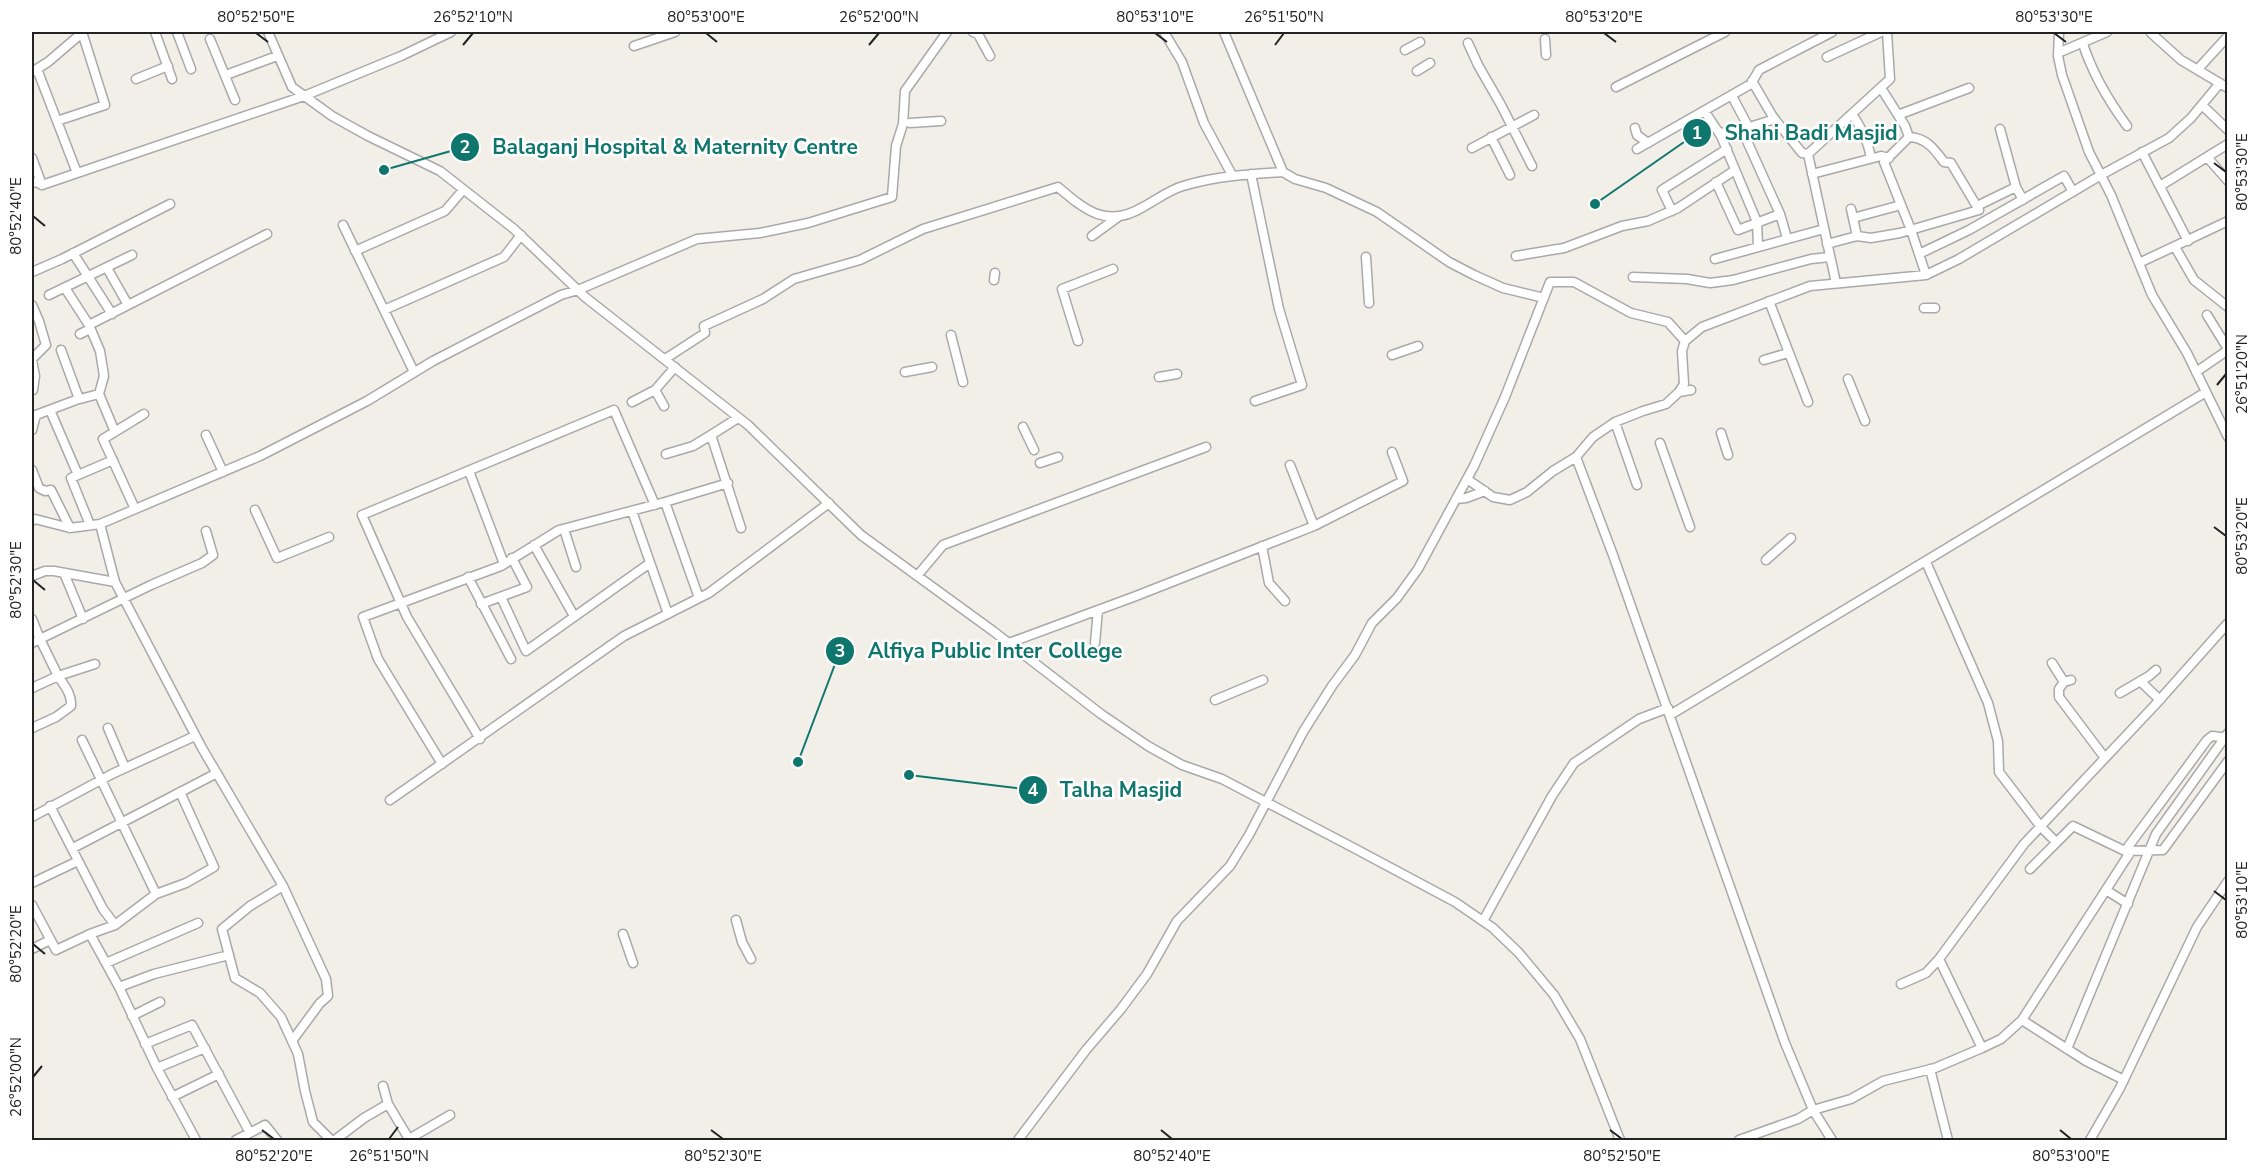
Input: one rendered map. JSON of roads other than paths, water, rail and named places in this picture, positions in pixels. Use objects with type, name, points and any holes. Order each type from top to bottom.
[{"type":"street","points":[[57,121],[105,105],[82,32],[34,70],[77,173]]},
{"type":"street","points":[[155,32],[172,79]]},
{"type":"street","points":[[177,32],[191,69]]},
{"type":"street","points":[[267,32],[291,87],[332,116],[440,171],[521,236],[578,290],[738,418],[861,535],[1009,643],[1101,714],[1148,746],[1182,765],[1222,779],[1455,902],[1482,921],[1519,953],[1554,995],[1580,1039],[1620,1140]]},
{"type":"street","points":[[32,183],[42,185],[304,96],[401,56],[451,32]]},
{"type":"street","points":[[634,46],[675,32]]},
{"type":"street","points":[[32,520],[70,528],[100,524],[270,451],[561,295],[578,290],[697,239],[760,233],[808,223],[892,197],[896,146],[903,124],[905,91],[947,32]]},
{"type":"street","points":[[973,32],[978,34],[990,56]]},
{"type":"street","points":[[1164,32],[1182,62],[1204,123],[1232,175]]},
{"type":"street","points":[[1224,32],[1283,172]]},
{"type":"street","points":[[1616,87],[1725,32]]},
{"type":"street","points":[[1637,149],[1732,96],[1752,81],[1759,70],[1832,32]]},
{"type":"street","points":[[1827,57],[1881,32]]},
{"type":"street","points":[[1808,154],[1890,79],[1887,32]]},
{"type":"street","points":[[2059,32],[2058,53],[2062,75],[2089,152],[2111,195],[2152,294],[2187,352],[2228,437]]},
{"type":"street","points":[[2058,53],[2107,32]]},
{"type":"street","points":[[1467,480],[1493,497],[1510,500],[1527,492],[1553,471],[1576,457],[1593,437],[1615,422],[1666,404],[1679,392],[1684,384],[1682,351],[1685,341],[1702,327],[1810,286],[1873,282],[1926,275],[1959,259],[2101,175],[2169,138],[2224,85],[2181,60],[2161,36],[2151,33]]},
{"type":"street","points":[[2198,69],[2228,36]]},
{"type":"street","points":[[210,39],[235,100]]},
{"type":"street","points":[[1545,39],[1546,55]]},
{"type":"street","points":[[1405,50],[1420,42]]},
{"type":"street","points":[[1468,43],[1532,166]]},
{"type":"street","points":[[2083,44],[2092,70],[2107,99],[2127,126]]},
{"type":"street","points":[[226,75],[277,56]]},
{"type":"street","points":[[1417,71],[1430,63]]},
{"type":"street","points":[[136,79],[168,66]]},
{"type":"street","points":[[1752,81],[1775,119],[1802,153],[1808,154]]},
{"type":"street","points":[[1881,88],[1905,126],[1909,137]]},
{"type":"street","points":[[1898,115],[1969,88]]},
{"type":"street","points":[[1732,96],[1780,214],[1787,237]]},
{"type":"street","points":[[2202,105],[2228,130]]},
{"type":"street","points":[[1705,112],[1727,149],[1757,222],[1758,246]]},
{"type":"street","points":[[1851,114],[1863,130],[1869,144],[1871,158]]},
{"type":"street","points":[[1472,148],[1534,115]]},
{"type":"street","points":[[1719,133],[1746,129],[1775,119]]},
{"type":"street","points":[[910,123],[941,121]]},
{"type":"street","points":[[1635,128],[1637,135],[1648,143]]},
{"type":"street","points":[[2000,129],[2016,187],[2023,200]]},
{"type":"street","points":[[1491,137],[1510,175]]},
{"type":"street","points":[[1909,137],[1884,162],[1926,275]]},
{"type":"street","points":[[1827,244],[1857,236],[1871,238],[1911,230],[1979,210],[1952,163],[1944,162],[1930,145],[1920,138],[1909,137]]},
{"type":"street","points":[[2160,186],[2228,144]]},
{"type":"street","points":[[1672,211],[1662,190],[1727,149]]},
{"type":"street","points":[[2142,152],[2188,241]]},
{"type":"street","points":[[1808,154],[1836,283]]},
{"type":"street","points":[[1812,174],[1871,158],[1881,156],[1889,158]]},
{"type":"street","points":[[2207,157],[2228,181]]},
{"type":"street","points":[[32,158],[42,185]]},
{"type":"street","points":[[1516,256],[1564,248],[1622,226],[1648,221],[1672,211],[1735,170]]},
{"type":"street","points":[[1092,236],[1118,217],[1136,211],[1174,189],[1198,181],[1232,175],[1283,172],[1295,179],[1326,188],[1377,212],[1449,262],[1473,275],[1503,288],[1544,298]]},
{"type":"street","points":[[1251,174],[1279,309],[1302,385],[1255,401]]},
{"type":"street","points":[[1919,254],[1969,230],[2064,176],[2073,192]]},
{"type":"street","points":[[1716,182],[1738,230],[1780,214]]},
{"type":"street","points":[[666,359],[705,333],[704,326],[763,299],[794,279],[860,260],[923,229],[1058,187],[1084,209],[1096,215],[1118,217]]},
{"type":"street","points":[[1977,206],[2016,187]]},
{"type":"street","points":[[355,251],[445,211],[464,190]]},
{"type":"street","points":[[32,272],[170,204]]},
{"type":"street","points":[[1857,236],[1852,214],[1901,205]]},
{"type":"street","points":[[2139,264],[2228,221]]},
{"type":"street","points":[[343,225],[414,372]]},
{"type":"street","points":[[1715,259],[1787,237],[1824,229]]},
{"type":"street","points":[[80,334],[128,305],[267,234]]},
{"type":"street","points":[[384,310],[504,257],[521,236]]},
{"type":"street","points":[[2175,247],[2194,280],[2228,307]]},
{"type":"street","points":[[73,253],[112,314]]},
{"type":"street","points":[[49,295],[132,255]]},
{"type":"street","points":[[1366,257],[1369,303]]},
{"type":"street","points":[[1633,278],[1687,279],[1710,283],[1733,280],[1811,259],[1830,257]]},
{"type":"street","points":[[107,267],[128,305]]},
{"type":"street","points":[[1078,341],[1062,289],[1113,269]]},
{"type":"street","points":[[1018,1140],[1147,974],[1177,921],[1230,866],[1250,835],[1302,732],[1354,655],[1372,623],[1397,598],[1418,569],[1467,480],[1505,397],[1550,282],[1574,282],[1631,313],[1668,322],[1685,341]]},
{"type":"street","points":[[65,288],[89,327],[100,351],[104,376],[99,394],[115,432]]},
{"type":"street","points":[[1769,301],[1808,402]]},
{"type":"street","points":[[32,305],[46,345],[32,359],[35,376],[33,390]]},
{"type":"street","points":[[1924,308],[1935,308]]},
{"type":"street","points":[[2196,372],[2228,349],[2207,315]]},
{"type":"street","points":[[951,335],[963,382]]},
{"type":"street","points":[[1392,355],[1418,346]]},
{"type":"street","points":[[61,350],[79,399]]},
{"type":"street","points":[[1764,360],[1788,353]]},
{"type":"street","points":[[632,402],[655,390],[675,367]]},
{"type":"street","points":[[905,372],[932,367]]},
{"type":"street","points":[[1159,377],[1177,374]]},
{"type":"street","points":[[1848,379],[1865,421]]},
{"type":"street","points":[[655,390],[664,406]]},
{"type":"street","points":[[1679,392],[1691,390]]},
{"type":"street","points":[[1482,921],[1552,796],[1574,763],[1639,719],[1669,712],[1926,562],[2206,392]]},
{"type":"street","points":[[32,430],[36,415],[99,394]]},
{"type":"street","points":[[50,410],[78,475]]},
{"type":"street","points":[[480,739],[432,660],[401,603],[362,515],[614,410],[655,505]]},
{"type":"street","points":[[135,509],[103,439],[144,414]]},
{"type":"street","points":[[666,454],[693,446],[738,418]]},
{"type":"street","points":[[1615,422],[1637,485]]},
{"type":"street","points":[[1023,427],[1034,450]]},
{"type":"street","points":[[1721,433],[1728,455]]},
{"type":"street","points":[[206,435],[223,472]]},
{"type":"street","points":[[711,435],[741,528]]},
{"type":"street","points":[[1660,443],[1690,527]]},
{"type":"street","points":[[917,576],[943,545],[1206,447]]},
{"type":"street","points":[[1009,643],[1314,526],[1403,482],[1392,452]]},
{"type":"street","points":[[1040,463],[1058,457]]},
{"type":"street","points":[[1576,457],[1669,712],[1785,1043],[1813,1110],[1832,1140]]},
{"type":"street","points":[[90,525],[71,478],[113,460]]},
{"type":"street","points":[[1290,465],[1314,526]]},
{"type":"street","points":[[32,470],[39,488],[45,491],[51,490],[70,528]]},
{"type":"street","points":[[469,471],[504,564]]},
{"type":"street","points":[[442,764],[378,659],[363,617],[504,564],[564,529],[728,483]]},
{"type":"street","points":[[1456,499],[1485,491]]},
{"type":"street","points":[[665,502],[699,598]]},
{"type":"street","points":[[390,800],[624,636],[709,593],[828,503]]},
{"type":"street","points":[[255,510],[277,558],[329,537]]},
{"type":"street","points":[[632,511],[668,614]]},
{"type":"street","points":[[100,524],[115,582],[195,736],[283,886],[326,979],[328,996],[320,1003],[292,1041]]},
{"type":"street","points":[[564,529],[576,567]]},
{"type":"street","points":[[32,643],[151,585],[202,563],[213,555],[206,531]]},
{"type":"street","points":[[1766,560],[1791,538]]},
{"type":"street","points":[[534,545],[574,616]]},
{"type":"street","points":[[1262,546],[1269,583],[1285,601]]},
{"type":"street","points":[[481,604],[528,586],[512,558]]},
{"type":"street","points":[[1926,562],[1988,703],[1998,741],[1999,772],[2041,827],[2056,842]]},
{"type":"street","points":[[501,597],[526,651],[650,563]]},
{"type":"street","points":[[32,576],[45,571],[115,582]]},
{"type":"street","points":[[64,573],[83,619]]},
{"type":"street","points":[[468,577],[511,659]]},
{"type":"street","points":[[1095,643],[1098,610]]},
{"type":"street","points":[[32,619],[58,676],[72,700],[71,706],[56,717],[32,728]]},
{"type":"street","points":[[1901,984],[1926,972],[1939,959],[2024,844],[2160,700],[2228,623]]},
{"type":"street","points":[[2052,663],[2067,681],[2058,688],[2059,697],[2106,758]]},
{"type":"street","points":[[32,688],[58,676],[94,664]]},
{"type":"street","points":[[2120,693],[2156,670]]},
{"type":"street","points":[[1215,700],[1263,681]]},
{"type":"street","points":[[2140,681],[2160,700]]},
{"type":"street","points":[[108,728],[125,768]]},
{"type":"street","points":[[32,817],[125,768],[195,736]]},
{"type":"street","points":[[1739,1140],[1798,1119],[1813,1110],[1851,1099],[1883,1081],[1929,1069],[2001,1039],[2022,1020],[2055,972],[2128,851],[2207,740],[2212,736],[2227,736]]},
{"type":"street","points":[[2067,1049],[2156,834],[2227,736]]},
{"type":"street","points":[[82,740],[156,894]]},
{"type":"street","points":[[2030,869],[2073,826],[2128,851],[2163,850],[2228,761]]},
{"type":"street","points":[[73,848],[217,773]]},
{"type":"street","points":[[32,909],[56,950],[115,925],[156,894],[186,883],[214,867],[180,792]]},
{"type":"street","points":[[50,806],[103,909],[115,925]]},
{"type":"street","points":[[32,883],[78,861]]},
{"type":"street","points":[[2090,1140],[2124,1080],[2197,927],[2228,881]]},
{"type":"street","points":[[283,886],[250,906],[222,929],[235,978],[260,993],[281,1017],[298,1054],[313,1122],[333,1140],[388,1104]]},
{"type":"street","points":[[2106,890],[2128,904]]},
{"type":"street","points":[[736,920],[742,942],[751,959]]},
{"type":"street","points":[[106,963],[198,923]]},
{"type":"street","points":[[90,934],[196,1140]]},
{"type":"street","points":[[623,934],[633,963]]},
{"type":"street","points":[[32,949],[50,940]]},
{"type":"street","points":[[119,987],[154,974],[229,955]]},
{"type":"street","points":[[1939,959],[1982,1048]]},
{"type":"street","points":[[132,1016],[160,1002]]},
{"type":"street","points":[[2022,1020],[2067,1049],[2124,1080]]},
{"type":"street","points":[[146,1044],[192,1025],[250,1133]]},
{"type":"street","points":[[157,1068],[205,1048]]},
{"type":"street","points":[[1929,1069],[1948,1140]]},
{"type":"street","points":[[172,1097],[219,1074]]},
{"type":"street","points":[[382,1086],[388,1104],[408,1140],[450,1115]]},
{"type":"street","points":[[236,1140],[265,1125],[277,1140]]},
{"type":"place","name":"Balaganj Hospital & Maternity Centre","points":[[384,170]]},
{"type":"place","name":"Shahi Badi Masjid","points":[[1595,204]]},
{"type":"place","name":"Alfiya Public Inter College","points":[[798,762]]},
{"type":"place","name":"Talha Masjid","points":[[909,775]]}]
